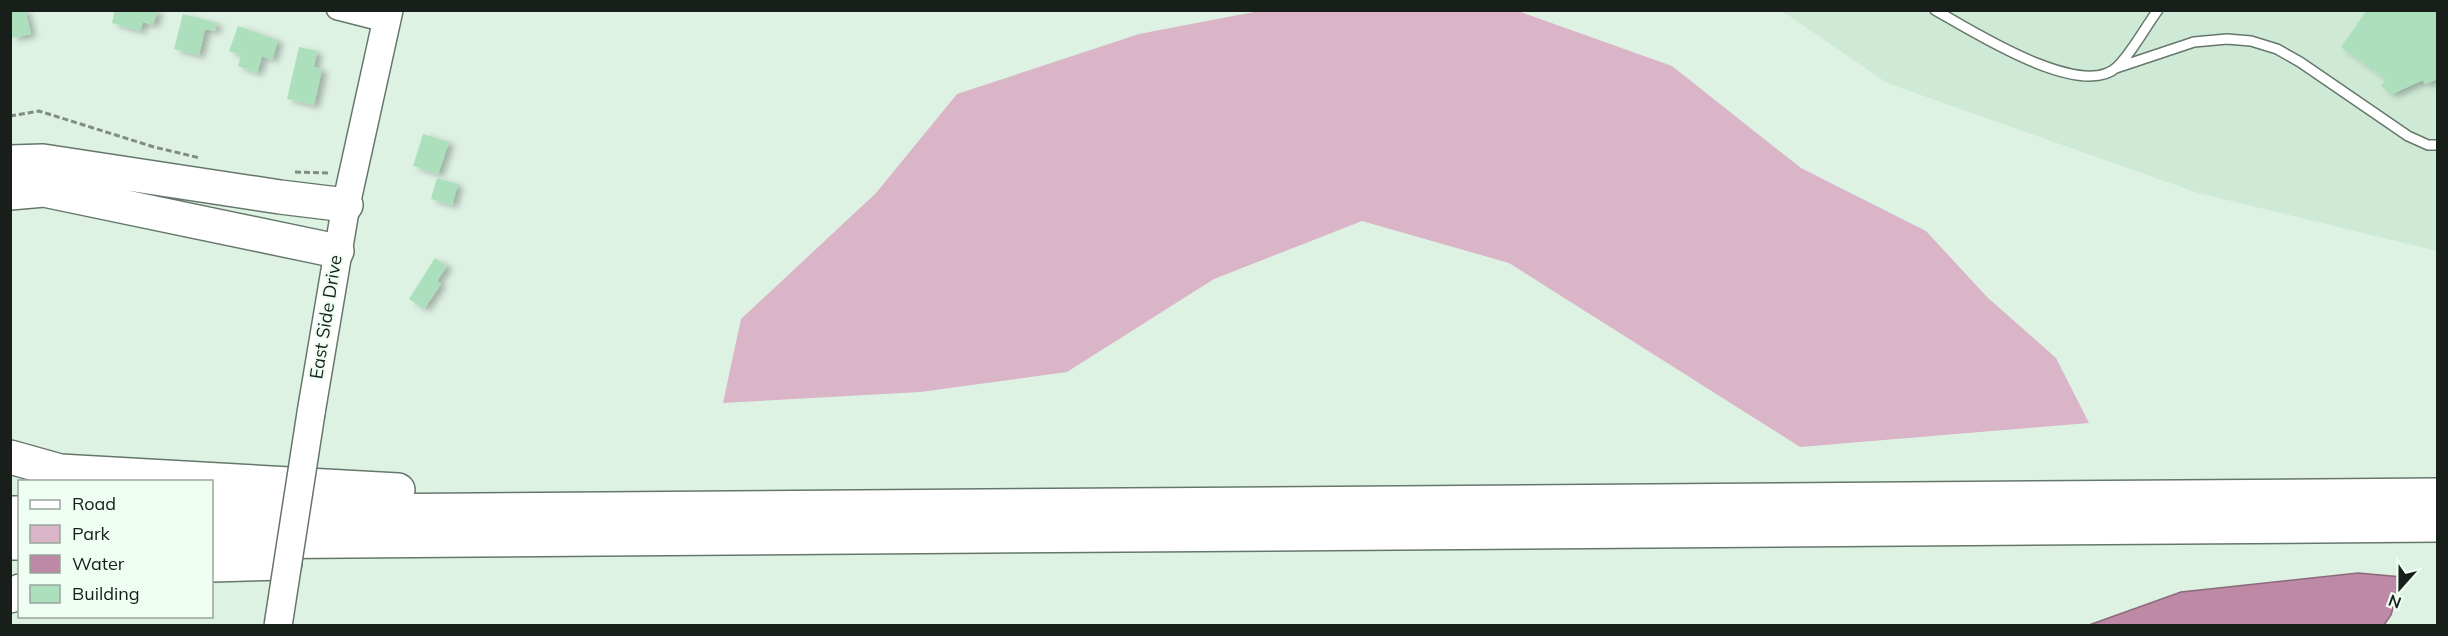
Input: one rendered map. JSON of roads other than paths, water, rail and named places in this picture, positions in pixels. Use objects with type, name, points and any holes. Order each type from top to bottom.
[{"type":"highway","points":[[10,162],[43,161],[345,205]]},
{"type":"highway","points":[[10,193],[45,190],[337,252]]},
{"type":"highway","points":[[10,457],[60,471],[708,508]]},
{"type":"highway","points":[[213,512],[2438,495]]},
{"type":"highway","points":[[213,542],[2438,525]]},
{"type":"highway","points":[[213,565],[602,555],[872,537]]},
{"type":"main road","name":"East Side Drive","points":[[278,626],[345,205],[388,17]]},
{"type":"street","points":[[336,10],[388,17]]},
{"type":"lane","points":[[1935,10],[2042,68],[2074,76],[2102,74],[2194,42],[2227,39],[2251,42],[2277,50],[2300,62],[2408,136],[2428,145],[2438,145]]},
{"type":"lane","points":[[2116,68],[2158,10]]},
{"type":"water","points":[[2358,573],[2402,577],[2391,615],[2384,625],[2089,625],[2181,592]]}]
